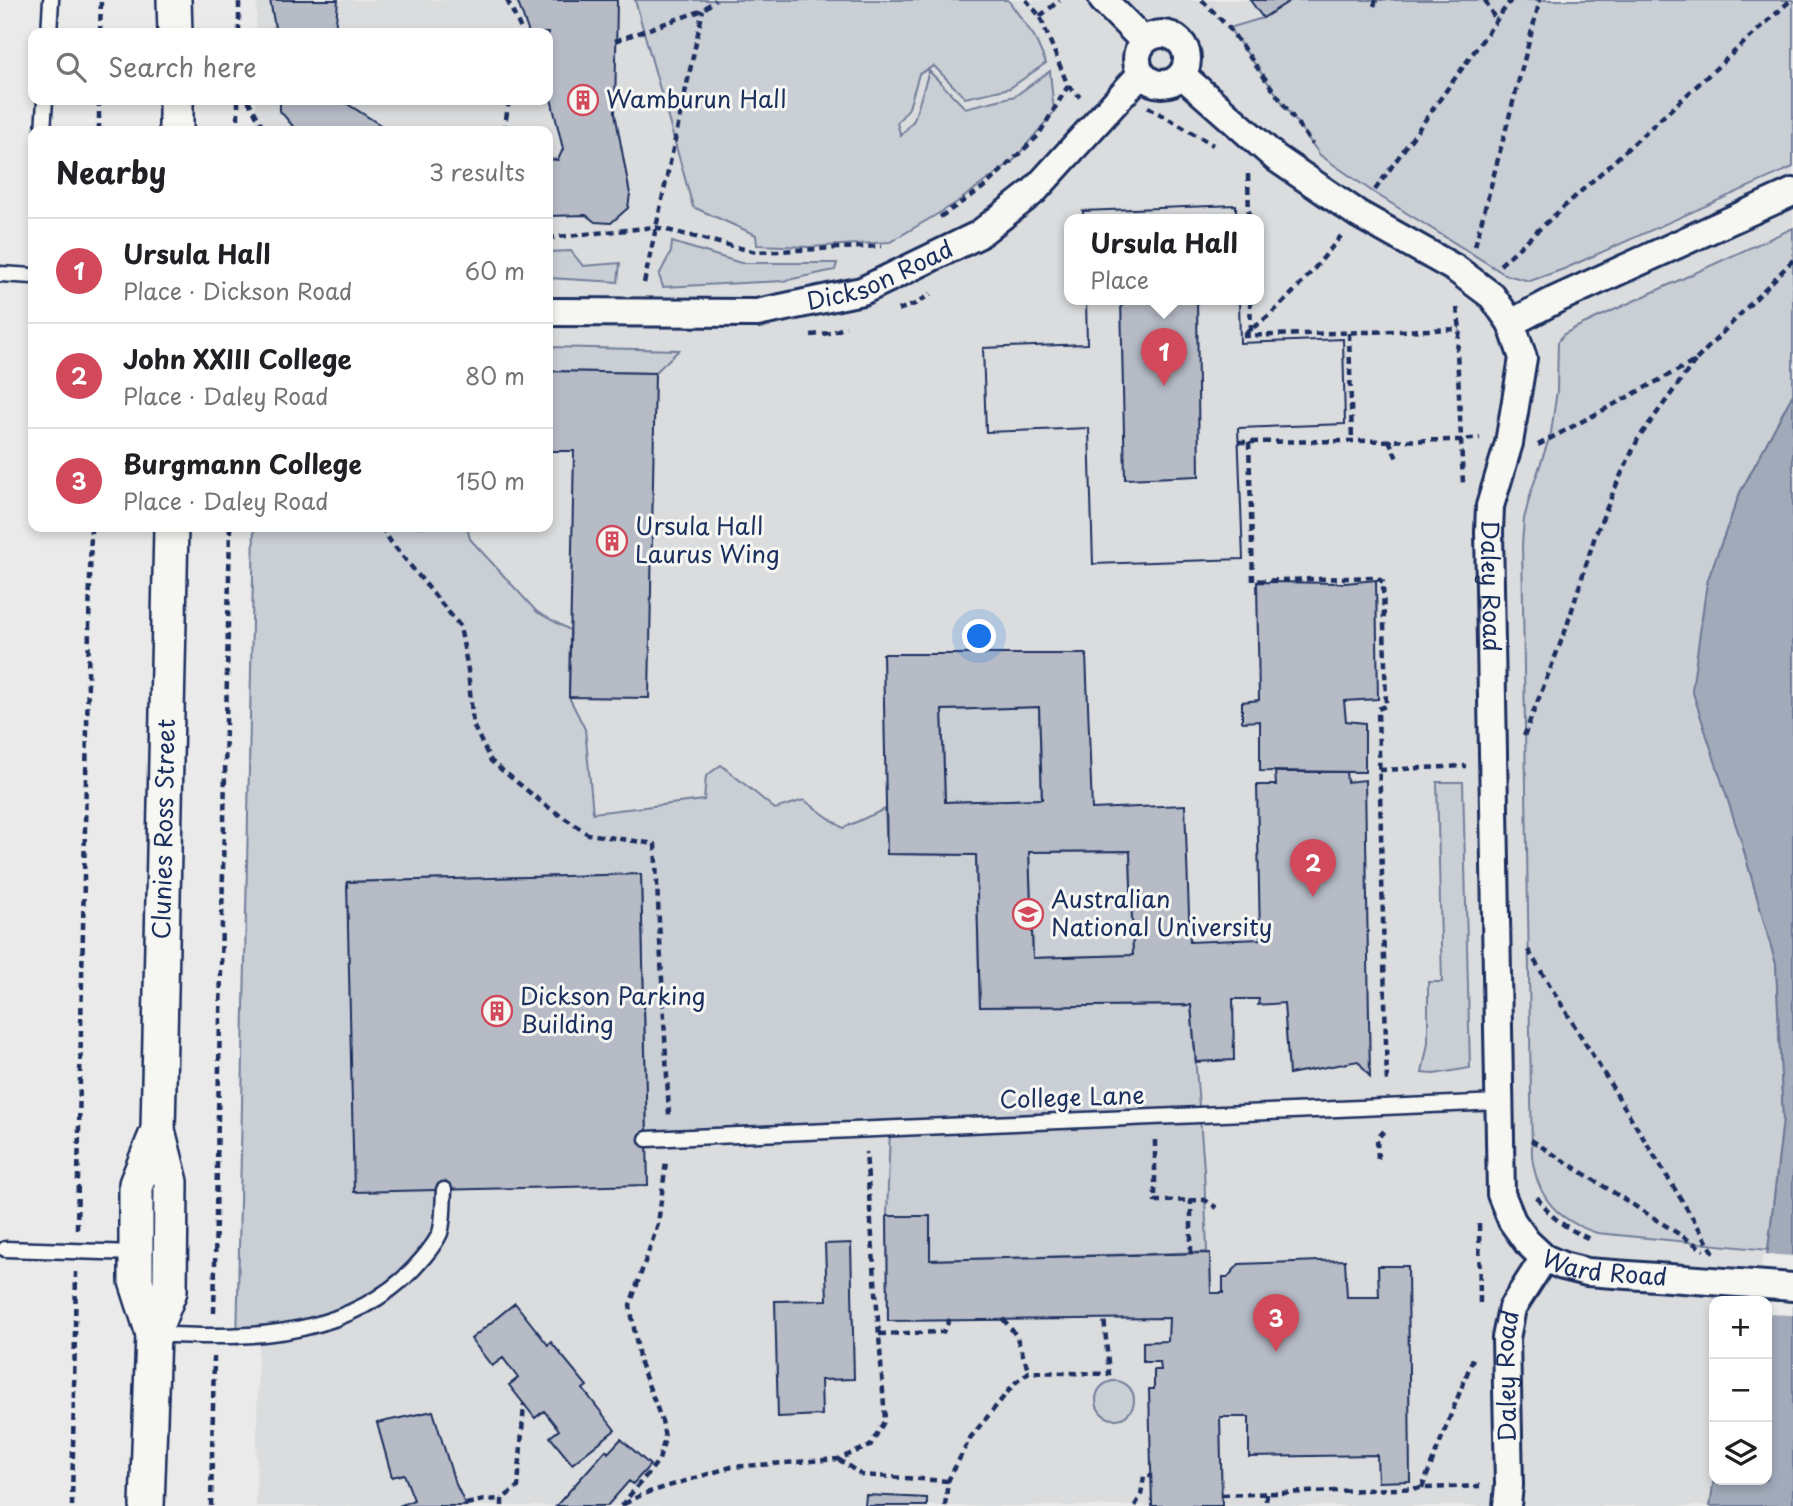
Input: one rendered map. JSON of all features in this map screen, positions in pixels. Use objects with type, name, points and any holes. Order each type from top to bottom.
[{"type":"street","points":[[174,0],[175,28]]},
{"type":"street","points":[[1103,0],[1144,41]]},
{"type":"street","points":[[1159,34],[1175,37],[1182,42],[1188,59],[1182,75],[1169,84],[1161,85],[1146,80],[1141,74],[1137,57],[1144,41],[1159,34]]},
{"type":"street","name":"Dickson Road","points":[[553,312],[757,313],[862,291],[987,228],[1034,191],[1141,74]]},
{"type":"street","name":"Daley Road","points":[[1182,75],[1276,158],[1358,214],[1456,269],[1492,296],[1511,323],[1523,358],[1509,443],[1490,506],[1489,532],[1499,1102],[1513,1146]]},
{"type":"street","points":[[176,105],[176,126]]},
{"type":"street","points":[[1511,323],[1555,300],[1793,192]]},
{"type":"street","name":"Clunies Ross Street","points":[[147,1506],[153,1334],[170,1291],[172,1182],[158,1130],[171,532]]},
{"type":"street","name":"Clunies Ross Street","points":[[153,1334],[136,1281],[136,1184],[158,1130]]},
{"type":"street","name":"Ward Road","points":[[1513,1146],[1502,1194],[1506,1209],[1527,1242],[1544,1258],[1587,1272],[1793,1287]]},
{"type":"street","name":"Daley Road","points":[[1508,1495],[1506,1338],[1512,1308],[1544,1258]]},
{"type":"lane","points":[[48,28],[51,0]]},
{"type":"lane","points":[[43,126],[44,105]]},
{"type":"lane","points":[[0,274],[28,276]]},
{"type":"lane","name":"College Lane","points":[[647,1139],[1499,1102]]},
{"type":"lane","points":[[153,1334],[214,1338],[288,1332],[354,1312],[387,1292],[415,1268],[440,1232],[444,1190]]},
{"type":"lane","points":[[5,1248],[136,1253]]},
{"type":"path","points":[[100,28],[101,0]]},
{"type":"path","points":[[239,0],[239,28]]},
{"type":"path","points":[[507,0],[521,28]]},
{"type":"path","points":[[615,41],[703,10],[715,0]]},
{"type":"path","points":[[932,222],[984,187],[1038,136],[1068,86],[1040,16],[1027,0]]},
{"type":"path","points":[[1040,16],[1060,0]]},
{"type":"path","points":[[1202,0],[1229,28],[1313,145]]},
{"type":"path","points":[[1374,6],[1376,0]]},
{"type":"path","points":[[1485,0],[1496,21]]},
{"type":"path","points":[[1384,199],[1373,192],[1511,0]]},
{"type":"path","points":[[1474,254],[1539,0]]},
{"type":"path","points":[[1506,275],[1496,268],[1791,0]]},
{"type":"path","points":[[643,288],[703,10]]},
{"type":"path","points":[[99,105],[99,126]]},
{"type":"path","points":[[237,126],[238,105]]},
{"type":"path","points":[[251,105],[262,126]]},
{"type":"path","points":[[505,126],[508,105]]},
{"type":"path","points":[[1248,166],[1249,214]]},
{"type":"path","points":[[553,237],[655,227],[756,252],[890,245],[871,255]]},
{"type":"path","points":[[1251,333],[1307,279],[1348,228]]},
{"type":"path","points":[[1521,743],[1566,629],[1595,536],[1638,439],[1695,361],[1793,260]]},
{"type":"path","points":[[1457,304],[1462,434]]},
{"type":"path","points":[[1250,305],[1251,333]]},
{"type":"path","points":[[1251,333],[1460,329]]},
{"type":"path","points":[[1349,333],[1352,441]]},
{"type":"path","points":[[1541,433],[1538,445],[1695,361]]},
{"type":"path","points":[[1239,442],[1462,440],[1481,437]]},
{"type":"path","points":[[1389,440],[1398,461]]},
{"type":"path","points":[[1250,442],[1253,581],[1376,577],[1383,582],[1386,706],[1378,709],[1388,1127],[1377,1139],[1378,1159]]},
{"type":"path","points":[[72,1506],[91,532]]},
{"type":"path","points":[[211,1506],[230,532]]},
{"type":"path","points":[[384,532],[460,626],[468,670],[473,725],[491,761],[545,805],[588,834],[655,845],[670,1138],[658,1224],[630,1305],[640,1363],[662,1421],[665,1438],[659,1460],[620,1506]]},
{"type":"path","points":[[1379,770],[1470,766]]},
{"type":"path","points":[[1513,1146],[1524,1136],[1719,1260],[1527,949]]},
{"type":"path","points":[[620,1506],[643,1494],[731,1467],[838,1459],[870,1446],[886,1420],[865,1129]]},
{"type":"path","points":[[1155,1131],[1155,1200],[1205,1200],[1216,1208]]},
{"type":"path","points":[[1534,1192],[1550,1216],[1567,1229]]},
{"type":"path","points":[[1191,1200],[1191,1253]]},
{"type":"path","points":[[945,1506],[948,1481],[970,1438],[1005,1392],[1029,1372],[1109,1374],[1104,1317]]},
{"type":"path","points":[[1003,1318],[1016,1335],[1029,1372]]},
{"type":"path","points":[[879,1334],[943,1332],[950,1320]]},
{"type":"path","points":[[1422,1488],[1476,1352]]},
{"type":"path","points":[[466,1504],[502,1499],[518,1487],[524,1404]]},
{"type":"path","points":[[838,1459],[862,1475],[948,1481]]},
{"type":"path","points":[[1135,1506],[1141,1495],[1144,1476],[1151,1476]]},
{"type":"path","points":[[1222,1495],[1422,1488],[1508,1495]]},
{"type":"path","points":[[1266,1494],[1266,1506]]},
{"type":"path","points":[[502,1499],[502,1506]]},
{"type":"shaded area","name":"Australian National University","points":[[257,0],[1793,0],[1793,1506],[256,1506],[269,532],[553,532],[553,126],[256,126],[256,105],[553,105],[553,28],[256,28]]},
{"type":"shaded area","points":[[635,0],[1008,0],[1034,36],[1046,63],[1010,88],[965,98],[934,66],[919,74],[909,108],[897,123],[901,136],[914,120],[929,71],[965,108],[1015,96],[1050,71],[1054,112],[1014,160],[956,203],[890,242],[810,247],[757,245],[756,235],[693,207]]},
{"type":"shaded area","points":[[1291,0],[1793,0],[1793,167],[1564,269],[1530,281],[1506,275],[1373,192],[1320,155],[1229,28],[1263,18]]},
{"type":"shaded area","points":[[1793,228],[1793,394],[1740,493],[1707,582],[1742,844],[1776,964],[1783,1120],[1768,1250],[1597,1233],[1571,1221],[1551,1205],[1539,1184],[1532,1156],[1522,544],[1524,519],[1531,492],[1551,433],[1557,390],[1558,342],[1564,334],[1577,327]]},
{"type":"shaded area","points":[[672,242],[741,263],[837,263],[835,270],[783,281],[663,287],[659,275],[671,252]]},
{"type":"shaded area","points":[[571,251],[583,266],[620,263],[618,282],[553,278],[553,252]]},
{"type":"shaded area","points":[[553,347],[679,350],[655,373],[553,371]]},
{"type":"shaded area","points":[[254,532],[468,532],[470,539],[537,612],[570,630],[569,697],[585,729],[593,813],[704,800],[706,776],[721,765],[775,809],[804,800],[843,828],[885,809],[887,854],[976,855],[980,1007],[1191,1005],[1204,1169],[1207,1252],[930,1260],[930,1216],[887,1216],[890,1128],[647,1139],[641,874],[348,882],[444,1190],[440,1232],[387,1292],[287,1332],[237,1345]]},
{"type":"shaded area","points":[[1039,707],[1042,799],[945,802],[942,710]]},
{"type":"shaded area","points":[[1437,782],[1463,782],[1470,1068],[1434,1074],[1422,1073],[1428,1043],[1428,982],[1442,982]]},
{"type":"shaded area","points":[[1130,851],[1133,955],[1033,958],[1029,852]]},
{"type":"shaded area","points":[[1115,1381],[1128,1387],[1134,1400],[1128,1413],[1115,1419],[1102,1413],[1096,1400],[1102,1387]]},
{"type":"water","points":[[1793,394],[1793,1506],[1710,1506],[1713,1485],[1772,1485],[1772,1296],[1757,1296],[1768,1250],[1783,1120],[1776,964],[1742,844],[1692,690],[1707,582],[1740,493]]},
{"type":"pier","points":[[1764,1254],[1793,1256],[1793,1315],[1772,1314],[1772,1296],[1754,1296]]},
{"type":"building","points":[[270,0],[338,0],[335,28],[275,28]]},
{"type":"building","name":"Wamburun Hall","points":[[517,0],[617,0],[615,113],[630,194],[628,208],[611,223],[595,222],[586,215],[553,216],[553,160],[558,160],[563,149],[553,105],[553,28],[527,28]]},
{"type":"building","points":[[1250,0],[1291,0],[1263,18]]},
{"type":"building","points":[[280,105],[349,105],[382,126],[293,126],[280,111]]},
{"type":"building","points":[[1236,205],[1236,214],[1083,214],[1083,211]]},
{"type":"building","points":[[1236,205],[1236,214],[1083,214],[1083,211]]},
{"type":"building","points":[[1086,305],[1121,305],[1125,479],[1199,476],[1197,305],[1239,305],[1240,343],[1343,339],[1345,424],[1238,428],[1243,559],[1093,564],[1089,428],[986,432],[983,348],[1087,344]]},
{"type":"building","points":[[1086,305],[1239,305],[1240,343],[1343,339],[1345,424],[1238,428],[1243,559],[1093,564],[1089,428],[986,432],[983,348],[1087,344]]},
{"type":"building","name":"Ursula Hall Laurus Wing","points":[[553,371],[655,373],[649,698],[569,697],[574,451],[553,451]]},
{"type":"building","points":[[1376,580],[1378,699],[1344,701],[1346,721],[1365,723],[1365,772],[1260,771],[1260,721],[1242,722],[1242,702],[1259,700],[1257,582],[1345,583]]},
{"type":"building","points":[[883,654],[1086,654],[1092,809],[1185,805],[1190,942],[1260,939],[1257,785],[1276,785],[1275,772],[1346,772],[1347,782],[1365,780],[1370,1077],[1358,1061],[1289,1074],[1284,1003],[1258,1005],[1259,999],[1233,999],[1234,1060],[1196,1062],[1191,1005],[980,1007],[976,855],[887,854]],"holes":[[[1039,707],[1042,799],[945,802],[942,710]],[[1130,851],[1133,955],[1033,958],[1029,852]]]},
{"type":"building","name":"Dickson Parking Building","points":[[641,874],[648,1185],[354,1192],[347,882]]},
{"type":"building","points":[[887,1216],[930,1216],[930,1260],[1210,1253],[1211,1293],[1223,1293],[1223,1277],[1228,1277],[1239,1264],[1345,1260],[1347,1297],[1379,1297],[1378,1266],[1408,1266],[1410,1481],[1378,1482],[1377,1455],[1249,1457],[1249,1417],[1220,1417],[1222,1506],[1152,1506],[1149,1389],[1154,1389],[1154,1370],[1161,1370],[1160,1362],[1143,1362],[1143,1342],[1168,1341],[1169,1318],[888,1321]]},
{"type":"building","points":[[851,1243],[854,1379],[821,1380],[822,1415],[778,1417],[775,1301],[827,1300],[825,1244]]},
{"type":"building","points":[[515,1303],[548,1345],[551,1342],[587,1386],[583,1389],[615,1430],[572,1464],[550,1437],[559,1430],[544,1411],[535,1418],[509,1385],[518,1378],[503,1358],[492,1366],[471,1339]]},
{"type":"building","points":[[433,1411],[454,1480],[466,1506],[399,1506],[414,1500],[404,1474],[392,1477],[377,1423]]},
{"type":"building","points":[[621,1439],[650,1465],[633,1484],[629,1481],[607,1506],[556,1506],[606,1450],[608,1453]]},
{"type":"building","points":[[866,1495],[927,1498],[927,1506],[865,1506]]},
{"type":"place","name":"Wamburun Hall","points":[[583,100]]},
{"type":"place","name":"Ursula Hall","points":[[1164,386]]},
{"type":"place","name":"Ursula Hall Laurus Wing","points":[[612,541]]},
{"type":"place","name":"John XXIII College","points":[[1313,897]]},
{"type":"place","name":"Australian National University","points":[[1028,914]]},
{"type":"place","name":"Dickson Parking Building","points":[[497,1011]]},
{"type":"place","name":"Burgmann College","points":[[1276,1352]]}]
